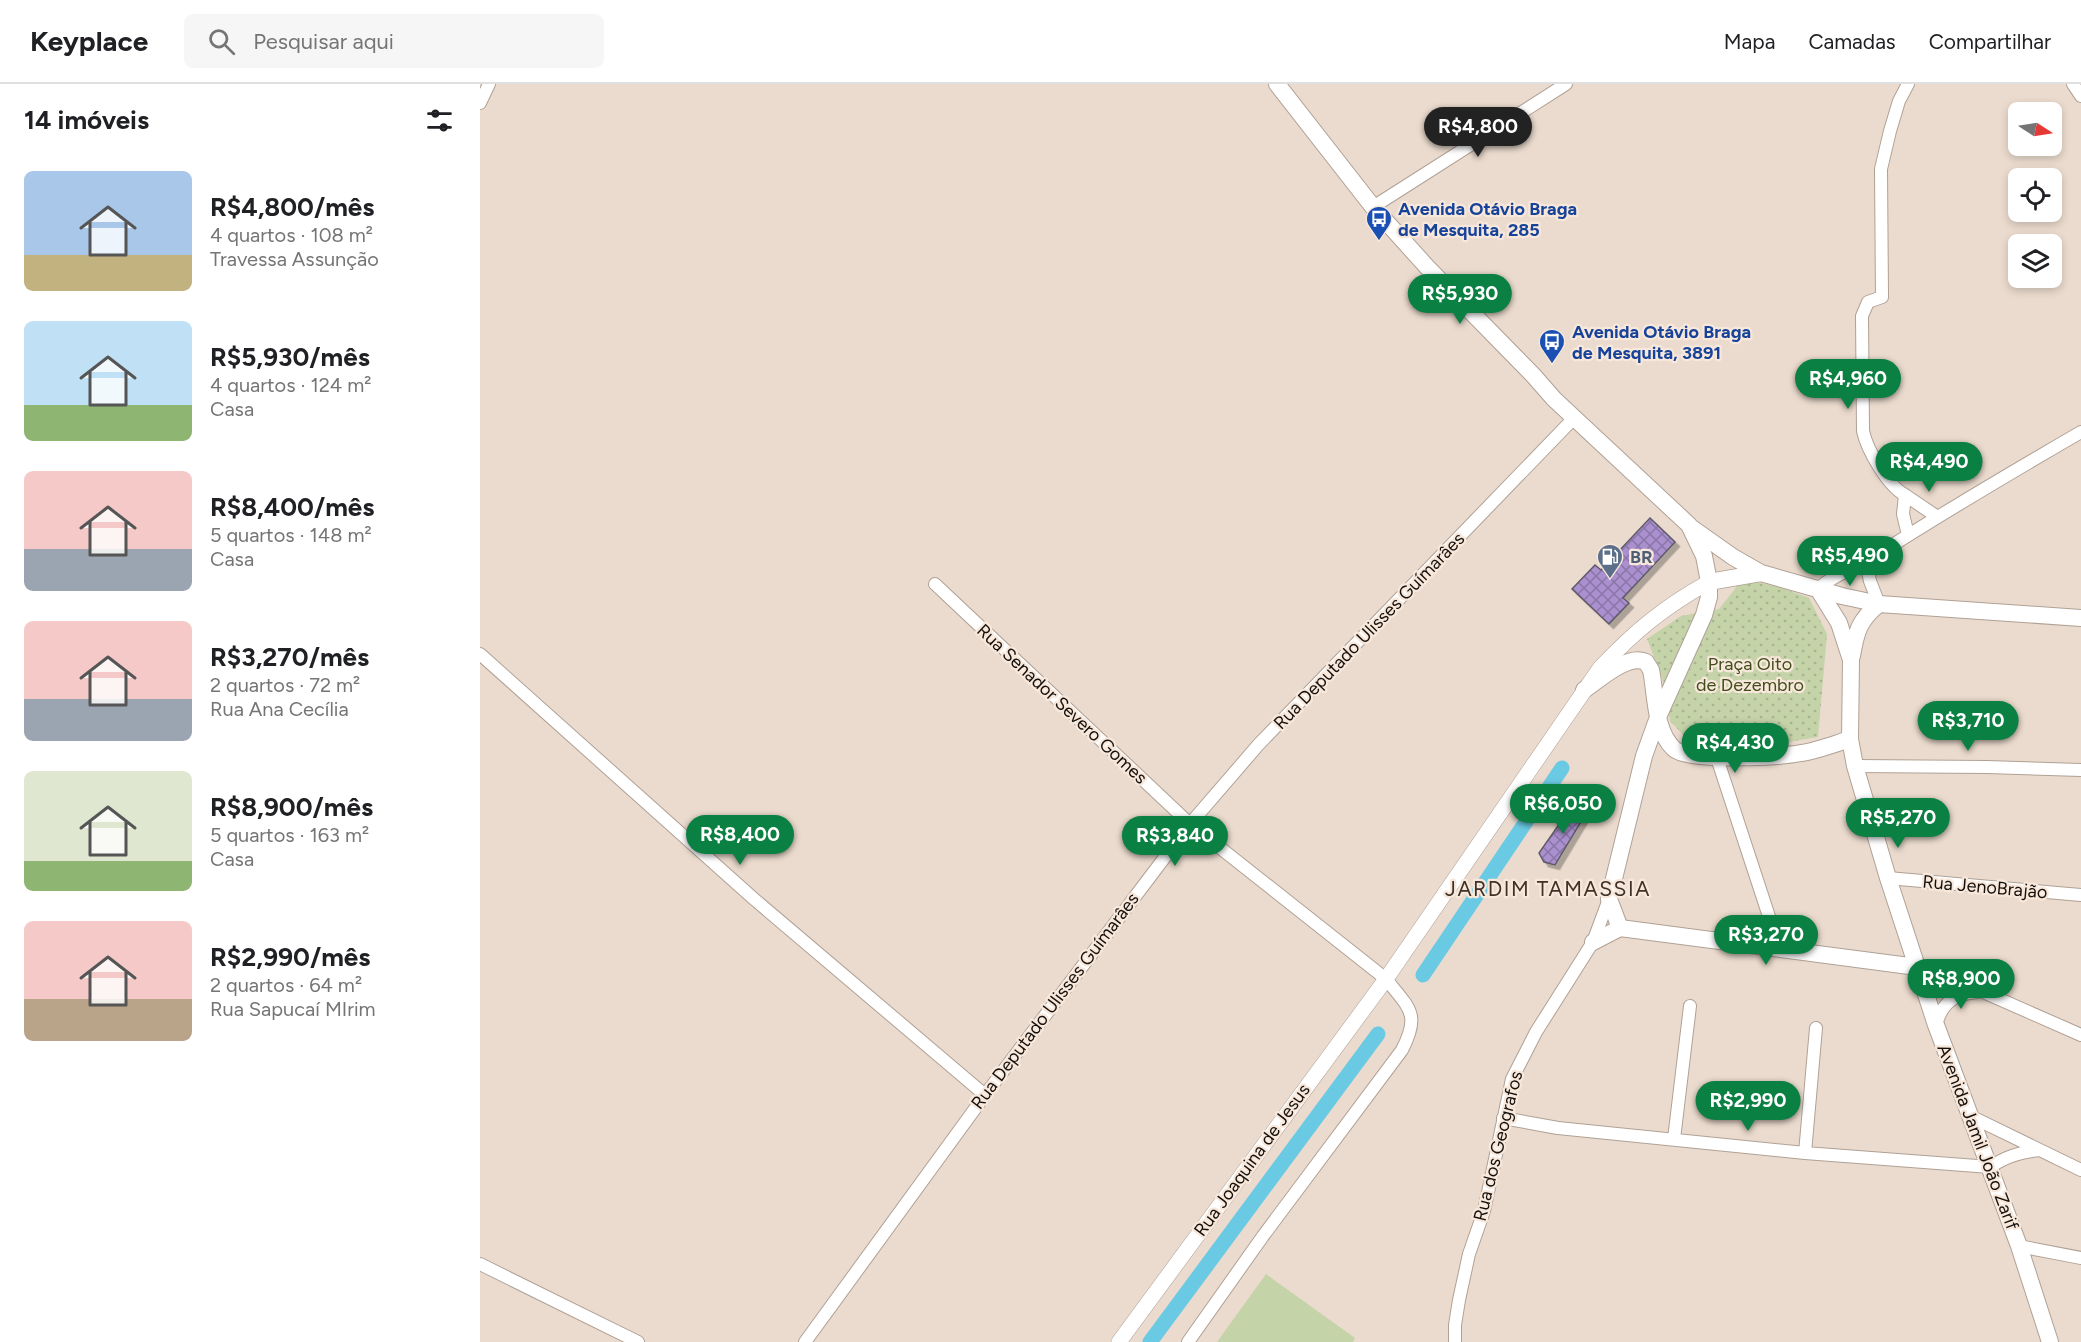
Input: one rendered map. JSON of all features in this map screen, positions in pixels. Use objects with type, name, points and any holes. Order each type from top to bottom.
[{"type":"main road","points":[[1277,84],[1373,207],[1427,267],[1554,399],[1689,525],[1733,557],[1761,573],[1879,604],[2081,618]]},
{"type":"main road","points":[[1620,928],[1609,899],[1640,771],[1658,717],[1704,615],[1709,597],[1709,582],[1704,556],[1689,525]]},
{"type":"main road","points":[[1709,582],[1761,573]]},
{"type":"main road","name":"Avenida Jamil João Zarif","points":[[1818,589],[1839,623],[1851,660],[1850,739],[1855,766],[1888,878],[1936,1025],[2019,1246],[2050,1342]]},
{"type":"main road","points":[[1851,660],[1863,619],[1879,604]]},
{"type":"main road","points":[[1584,690],[1626,662],[1641,659],[1651,670],[1658,717],[1665,735],[1675,750],[1700,757],[1801,753],[1850,739]]},
{"type":"main road","points":[[1593,942],[1620,928],[1917,967]]},
{"type":"street","points":[[480,103],[489,84]]},
{"type":"street","points":[[1373,207],[1566,84]]},
{"type":"street","points":[[1908,84],[1899,101],[1881,169],[1882,297],[1868,302],[1862,316],[1863,431],[1865,441],[1891,484],[1936,516]]},
{"type":"street","points":[[2073,84],[2081,96]]},
{"type":"street","name":"Rua Deputado Ulisses Guímarâes","points":[[805,1342],[985,1095],[1190,824],[1259,744],[1575,417]]},
{"type":"street","points":[[1818,589],[1826,582],[1866,562],[1936,516],[2081,432]]},
{"type":"street","points":[[1905,495],[1903,514],[1908,535]]},
{"type":"street","points":[[1866,562],[1879,604]]},
{"type":"street","name":"Rua Joaquina de Jesus","points":[[1119,1342],[1386,979],[1600,668],[1647,622],[1682,597],[1709,582]]},
{"type":"street","name":"Rua Senador Severo Gomes","points":[[935,585],[1190,824],[1386,979]]},
{"type":"street","points":[[480,654],[754,899],[985,1095]]},
{"type":"street","points":[[1717,758],[1780,950]]},
{"type":"street","points":[[1855,766],[2081,770]]},
{"type":"street","name":"Rua JenoBrajão","points":[[1888,878],[2081,895]]},
{"type":"street","name":"Rua dos Geografos","points":[[1455,1342],[1455,1325],[1469,1254],[1484,1211],[1512,1079],[1517,1065],[1593,942],[1609,899]]},
{"type":"street","points":[[1917,967],[1982,991],[2081,1035]]},
{"type":"street","points":[[1188,1342],[1263,1236],[1402,1050],[1413,1023],[1407,1006],[1386,979]]},
{"type":"street","points":[[1936,1025],[1942,1009],[1949,1000],[1958,995],[1982,991]]},
{"type":"street","points":[[1674,1139],[1690,1006]]},
{"type":"street","points":[[1805,1153],[1816,1028]]},
{"type":"street","points":[[1970,1116],[2081,1170]]},
{"type":"street","points":[[1503,1118],[1558,1128],[1805,1153],[1990,1167],[2020,1152],[2040,1150]]},
{"type":"street","points":[[2019,1246],[2081,1257]]},
{"type":"street","points":[[480,1264],[638,1342]]},
{"type":"green space","name":"Praça Oito de Dezembro","points":[[1740,578],[1782,588],[1809,598],[1827,634],[1818,737],[1740,750],[1688,740],[1670,721],[1662,677],[1647,639],[1681,616],[1719,609],[1735,589]]},
{"type":"green space","points":[[1266,1274],[1355,1338],[1353,1342],[1217,1342]]},
{"type":"building","name":"BR","points":[[1650,518],[1675,542],[1623,598],[1629,603],[1609,624],[1572,589],[1595,565],[1601,570]]},
{"type":"building","points":[[1574,803],[1588,810],[1555,865],[1544,862],[1539,853]]},
{"type":"waterway","points":[[1423,975],[1562,768]]},
{"type":"waterway","points":[[1150,1342],[1378,1034]]},
{"type":"place","name":"Avenida Otávio Braga de Mesquita, 285","points":[[1379,242]]},
{"type":"place","name":"Avenida Otávio Braga de Mesquita, 3891","points":[[1552,365]]},
{"type":"place","name":"BR","points":[[1610,580]]},
{"type":"district","name":"JARDIM TAMASSIA","points":[[1548,889]]}]
